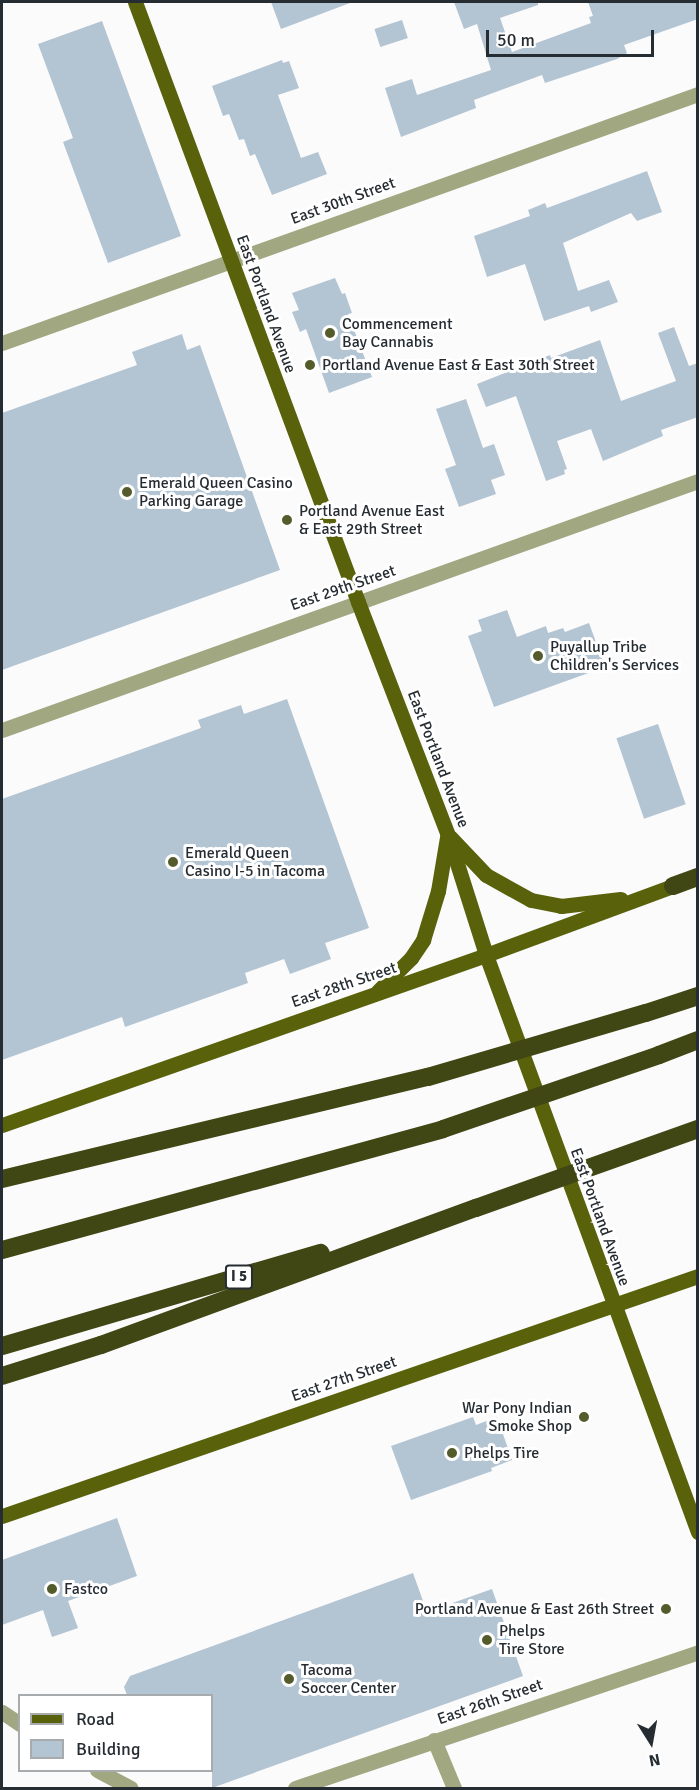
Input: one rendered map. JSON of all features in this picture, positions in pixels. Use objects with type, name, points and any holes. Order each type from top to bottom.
[{"type":"highway","points":[[673,886],[698,877]]},
{"type":"highway","points":[[2,1179],[428,1077],[698,996]]},
{"type":"highway","points":[[2,1250],[443,1129],[698,1040]]},
{"type":"highway","name":"I 5","points":[[2,1346],[476,1209],[698,1130]]},
{"type":"highway","points":[[2,1376],[101,1346],[476,1209]]},
{"type":"main road","name":"East Portland Avenue","points":[[135,2],[358,602],[448,835],[486,955],[612,1305],[698,1532]]},
{"type":"main road","points":[[448,835],[486,875],[531,900],[561,906],[592,901],[636,899]]},
{"type":"main road","points":[[376,993],[411,958],[423,940],[438,891],[448,835]]},
{"type":"main road","name":"East 28th Street","points":[[2,1125],[486,955],[673,886]]},
{"type":"main road","name":"East 27th Street","points":[[2,1516],[698,1276]]},
{"type":"street","name":"East 30th Street","points":[[2,343],[698,94]]},
{"type":"street","name":"East 29th Street","points":[[2,730],[698,481]]},
{"type":"street","name":"East 26th Street","points":[[296,1788],[698,1652]]},
{"type":"street","points":[[2,1712],[18,1723]]},
{"type":"street","points":[[434,1740],[454,1788]]},
{"type":"street","points":[[101,1772],[131,1788]]},
{"type":"building","points":[[271,2],[350,2],[350,3],[281,29]]},
{"type":"building","points":[[454,2],[538,2],[538,5],[500,18],[512,52],[591,23],[589,17],[593,16],[588,2],[698,2],[698,19],[624,45],[627,53],[617,59],[545,83],[542,75],[474,100],[476,108],[401,137],[385,88],[412,79],[417,95],[491,70],[477,24],[464,29]]},
{"type":"building","points":[[402,20],[408,38],[380,47],[374,29]]},
{"type":"building","points":[[102,21],[181,236],[108,263],[63,142],[73,138],[38,44]]},
{"type":"building","points":[[282,60],[283,63],[289,61],[299,88],[278,95],[301,158],[318,152],[327,174],[272,195],[255,154],[250,156],[244,139],[239,140],[229,114],[223,116],[212,86]]},
{"type":"building","points":[[647,171],[662,212],[637,221],[631,213],[563,243],[578,291],[609,280],[618,302],[591,312],[589,306],[544,321],[525,264],[487,277],[474,236],[530,216],[528,210],[545,203],[547,208]]},
{"type":"building","points":[[335,278],[342,294],[345,293],[352,313],[348,314],[372,377],[329,393],[306,329],[300,332],[292,312],[299,310],[292,293]]},
{"type":"building","points":[[674,327],[689,366],[698,363],[698,417],[661,430],[663,436],[603,461],[591,429],[557,441],[567,469],[564,470],[565,474],[546,481],[516,396],[486,407],[477,384],[550,355],[551,358],[600,340],[621,401],[676,381],[658,333]]},
{"type":"building","name":"Emerald Queen Casino Parking Garage","points":[[182,334],[187,350],[200,345],[280,570],[2,670],[2,413],[137,365],[132,352]]},
{"type":"building","points":[[466,399],[483,448],[494,444],[505,475],[491,480],[496,494],[459,507],[445,469],[456,465],[436,409]]},
{"type":"building","name":"Puyallup Tribe Children's Services","points":[[507,610],[517,637],[546,626],[548,633],[563,628],[565,632],[589,623],[605,667],[494,707],[468,636],[482,631],[478,620]]},
{"type":"building","name":"Emerald Queen Casino I-5 in Tacoma","points":[[287,699],[369,928],[325,943],[331,959],[290,974],[284,959],[245,973],[248,983],[125,1027],[122,1017],[2,1060],[2,799],[201,728],[198,720],[241,705],[244,714]]},
{"type":"building","points":[[658,724],[686,804],[644,819],[616,738]]},
{"type":"building","name":"Phelps Tire","points":[[473,1417],[476,1425],[497,1417],[512,1460],[491,1468],[492,1471],[411,1500],[391,1446]]},
{"type":"building","name":"Fastco","points":[[117,1518],[137,1576],[68,1601],[78,1628],[52,1637],[43,1610],[2,1625],[2,1560]]},
{"type":"building","name":"Tacoma Soccer Center","points":[[413,1573],[427,1612],[492,1589],[523,1676],[212,1788],[213,1694],[127,1694],[124,1687],[130,1676]]},
{"type":"place","name":"Commencement Bay Cannabis","points":[[330,333]]},
{"type":"place","name":"Portland Avenue East & East 30th Street","points":[[310,365]]},
{"type":"place","name":"Emerald Queen Casino Parking Garage","points":[[127,492]]},
{"type":"place","name":"Portland Avenue East & East 29th Street","points":[[287,520]]},
{"type":"place","name":"Puyallup Tribe Children's Services","points":[[538,656]]},
{"type":"place","name":"Emerald Queen Casino I-5 in Tacoma","points":[[173,862]]},
{"type":"place","name":"War Pony Indian Smoke Shop","points":[[584,1417]]},
{"type":"place","name":"Phelps Tire","points":[[452,1453]]},
{"type":"place","name":"Fastco","points":[[52,1589]]},
{"type":"place","name":"Portland Avenue & East 26th Street","points":[[666,1609]]},
{"type":"place","name":"Phelps Tire Store","points":[[487,1640]]},
{"type":"place","name":"Tacoma Soccer Center","points":[[289,1679]]}]
